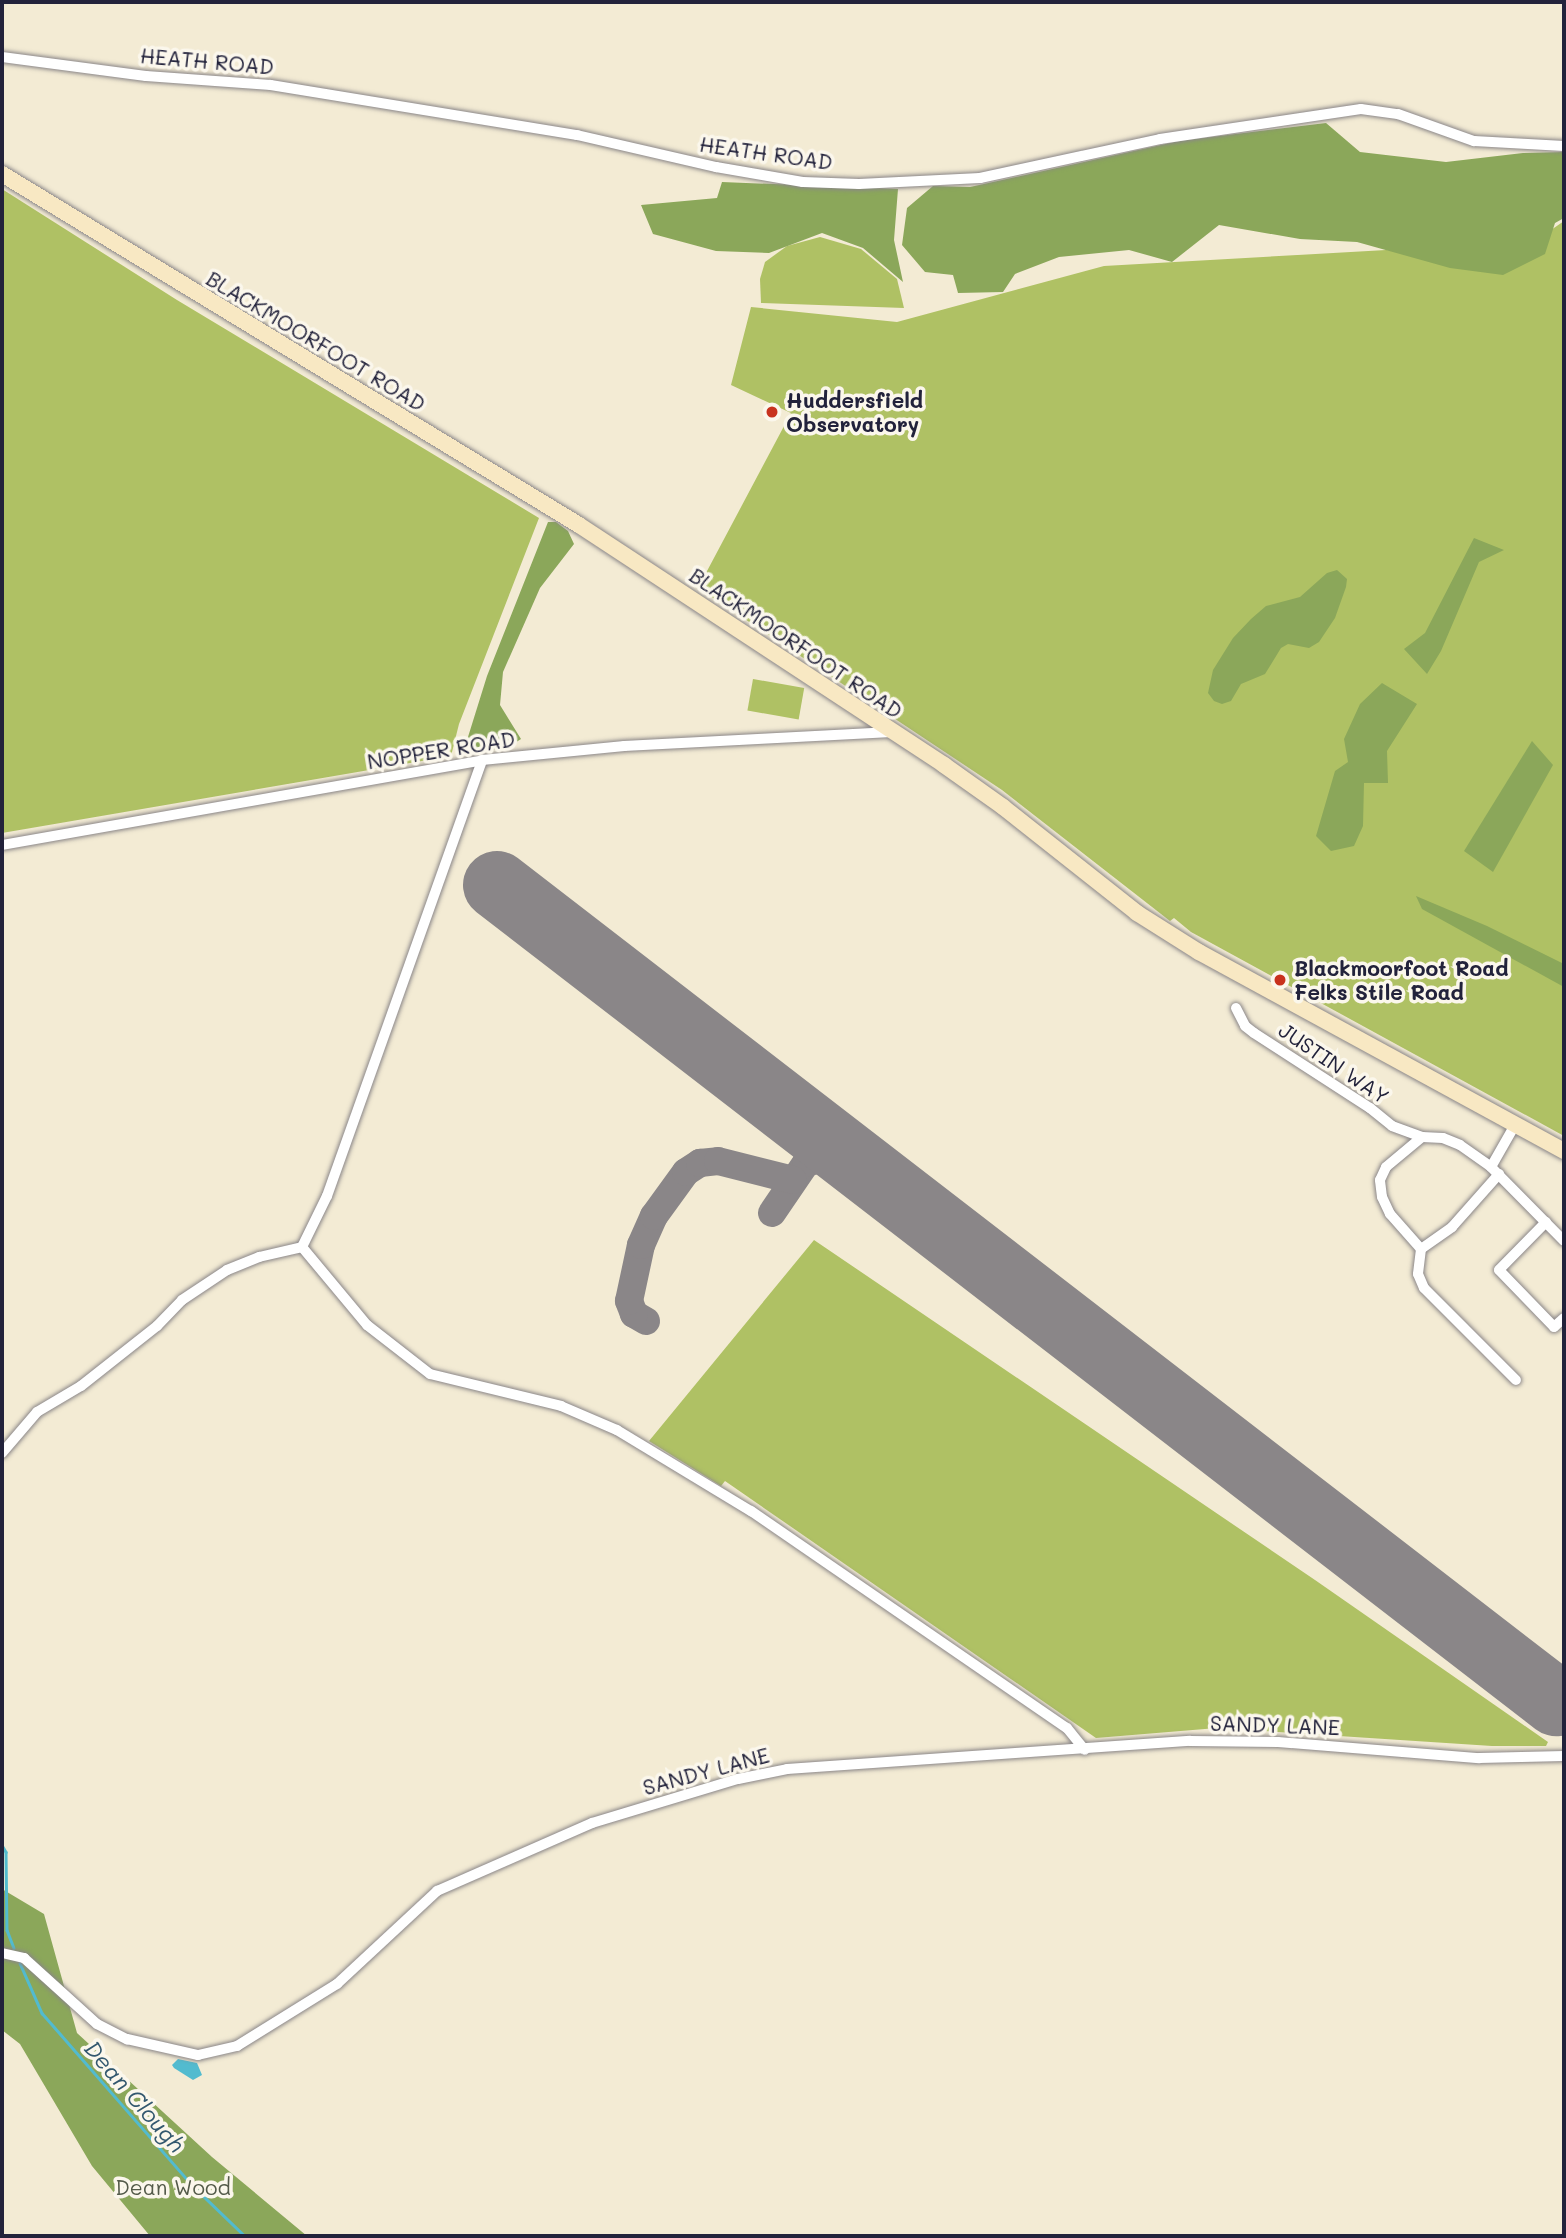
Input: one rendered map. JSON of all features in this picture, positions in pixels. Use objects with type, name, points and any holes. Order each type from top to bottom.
[{"type":"street","name":"HEATH ROAD","points":[[2,57],[146,76],[284,87],[577,135],[716,167],[803,182],[859,184],[980,178],[1160,138],[1361,109],[1398,114],[1474,141],[1564,146]]},
{"type":"street","name":"BLACKMOORFOOT ROAD","points":[[2,174],[534,497],[987,795],[1137,913],[1189,946],[1564,1151]]},
{"type":"street","name":"NOPPER ROAD","points":[[2,845],[482,760],[624,746],[892,732]]},
{"type":"street","points":[[302,1247],[327,1196],[482,760]]},
{"type":"street","name":"JUSTIN WAY","points":[[1236,1008],[1245,1026],[1254,1033],[1370,1108],[1392,1126],[1422,1137]]},
{"type":"street","points":[[1516,1125],[1495,1170],[1452,1227],[1421,1249],[1418,1274],[1424,1288],[1516,1380]]},
{"type":"street","points":[[1421,1249],[1390,1214],[1382,1197],[1380,1180],[1386,1167],[1422,1137],[1443,1138],[1460,1145],[1495,1170],[1546,1222],[1560,1229],[1564,1241]]},
{"type":"street","points":[[1546,1222],[1499,1270],[1554,1327],[1564,1318]]},
{"type":"street","points":[[2,1454],[37,1412],[82,1386],[157,1326],[182,1300],[227,1270],[259,1256],[302,1247]]},
{"type":"street","points":[[302,1247],[367,1325],[430,1374],[561,1406],[617,1430],[762,1518],[1068,1728],[1085,1750]]},
{"type":"street","name":"SANDY LANE","points":[[2,1953],[24,1958],[97,2024],[127,2039],[198,2055],[237,2046],[337,1984],[437,1891],[592,1823],[738,1779],[787,1769],[1190,1741],[1253,1742],[1479,1758],[1564,1756]]},
{"type":"green space","points":[[1326,123],[1360,152],[1446,162],[1523,153],[1564,152],[1564,218],[1555,223],[1545,254],[1503,275],[1450,268],[1357,242],[1300,239],[1219,225],[1172,262],[1129,250],[1059,257],[1015,274],[1003,292],[958,293],[953,275],[925,272],[902,245],[907,208],[933,186],[970,187],[1179,141]]},
{"type":"green space","points":[[722,182],[898,189],[894,240],[903,282],[863,248],[822,233],[769,253],[716,251],[653,234],[641,205],[717,198]]},
{"type":"green space","points":[[2,189],[177,300],[539,518],[459,724],[451,756],[2,833]]},
{"type":"green space","points":[[1564,221],[1564,1136],[1191,932],[1174,918],[1170,921],[1002,790],[698,588],[791,413],[731,385],[751,307],[897,322],[1104,266],[1386,250],[1512,257]]},
{"type":"green space","points":[[820,237],[861,249],[897,279],[904,308],[761,303],[760,279],[765,262],[787,246]]},
{"type":"green space","points":[[548,522],[556,522],[568,531],[574,544],[540,588],[503,672],[500,705],[521,739],[507,748],[463,753],[487,676]]},
{"type":"green space","points":[[1474,538],[1504,550],[1479,562],[1441,651],[1427,674],[1404,649],[1425,633]]},
{"type":"green space","points":[[1337,570],[1347,579],[1346,587],[1335,618],[1319,642],[1309,648],[1288,644],[1281,648],[1265,674],[1241,684],[1231,701],[1222,704],[1214,701],[1208,693],[1213,670],[1233,638],[1266,606],[1300,597],[1327,573]]},
{"type":"green space","points":[[753,679],[804,688],[799,720],[747,711]]},
{"type":"green space","points":[[1382,683],[1417,704],[1387,751],[1388,783],[1364,783],[1363,826],[1354,846],[1331,851],[1316,836],[1335,771],[1348,762],[1344,739],[1360,704]]},
{"type":"green space","points":[[1532,741],[1553,765],[1493,872],[1464,851]]},
{"type":"green space","points":[[1416,896],[1487,926],[1564,964],[1564,987],[1422,909]]},
{"type":"green space","points":[[814,1240],[1315,1580],[1548,1742],[1546,1746],[1492,1746],[1217,1728],[1096,1738],[725,1481],[721,1486],[649,1441]]},
{"type":"green space","name":"Dean Wood","points":[[2,1889],[44,1914],[77,2033],[212,2157],[307,2236],[150,2236],[92,2166],[20,2044],[2,2030]]},
{"type":"water","points":[[178,2059],[197,2063],[202,2075],[193,2080],[174,2068],[172,2065]]},
{"type":"waterway","name":"Dean Clough","points":[[2,1845],[6,1852],[7,1930],[14,1948]]},
{"type":"waterway","name":"Dean Clough","points":[[20,1963],[42,2013],[194,2187],[245,2236]]},
{"type":"taxiway","points":[[772,1213],[806,1163],[820,1159],[864,1169]]},
{"type":"taxiway","points":[[646,1321],[634,1314],[629,1301],[641,1245],[654,1216],[686,1172],[700,1163],[718,1161],[793,1180]]},
{"type":"runway","points":[[497,885],[1556,1702]]},
{"type":"place","name":"Huddersfield Observatory","points":[[772,412]]},
{"type":"place","name":"Blackmoorfoot Road Felks Stile Road","points":[[1280,980]]}]
